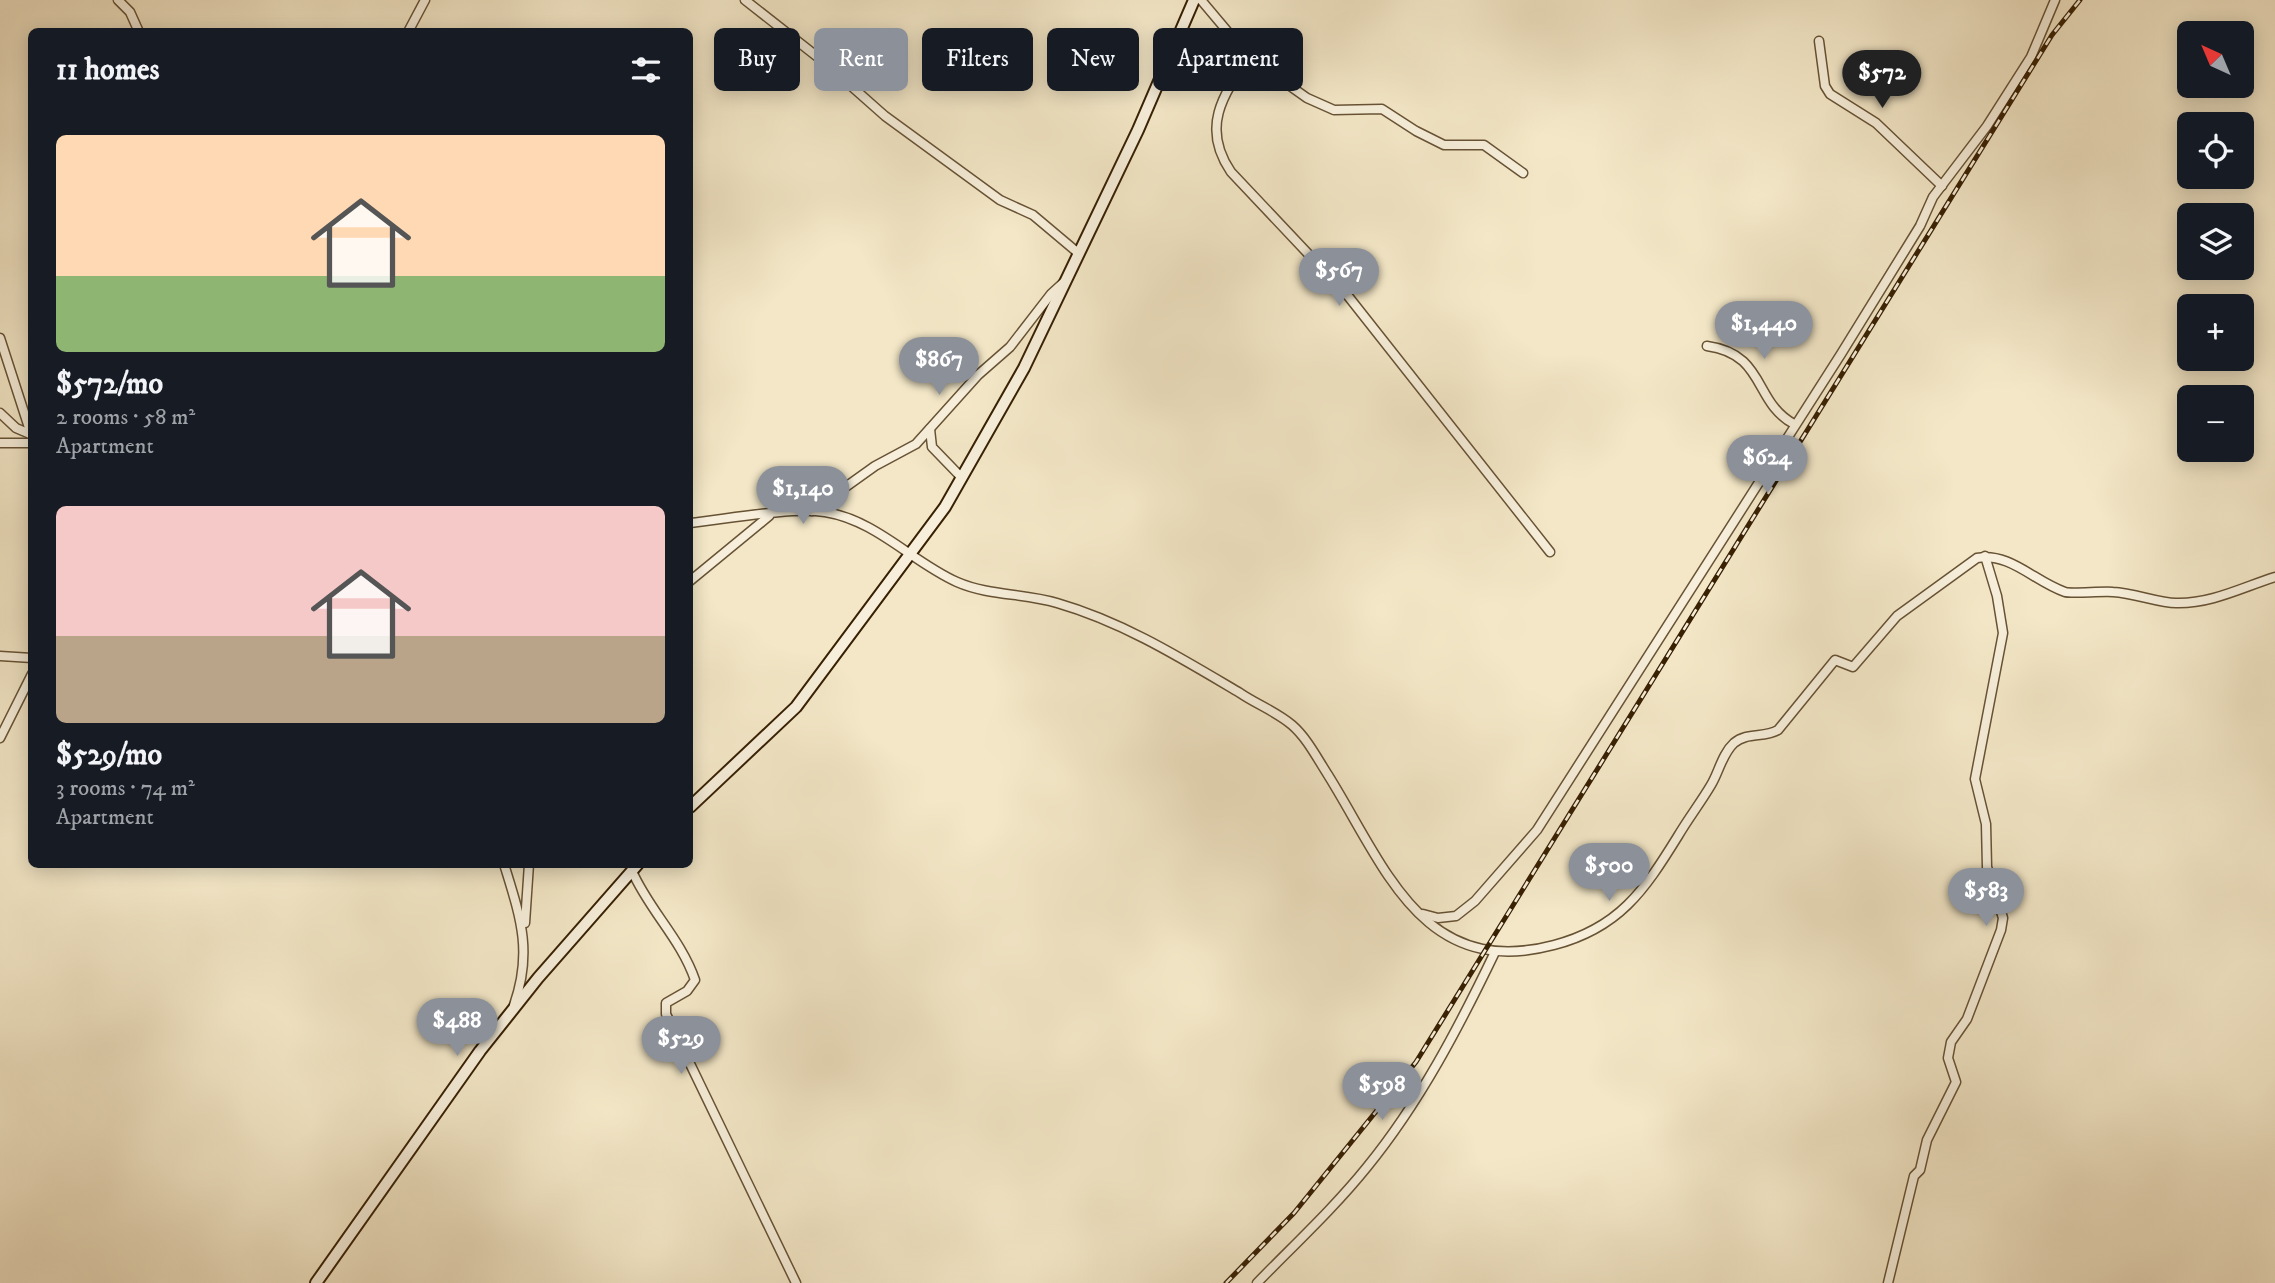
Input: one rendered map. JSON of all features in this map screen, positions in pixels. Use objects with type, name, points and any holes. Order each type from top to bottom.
[{"type":"street","points":[[118,0],[130,12],[137,28]]},
{"type":"street","points":[[410,28],[425,0]]},
{"type":"street","points":[[745,0],[818,57],[885,116],[1000,201],[1033,215],[1077,252]]},
{"type":"street","points":[[757,0],[759,12]]},
{"type":"street","points":[[693,804],[796,707],[861,617],[912,554],[962,478],[1007,401],[1138,130],[1194,0]]},
{"type":"street","points":[[1201,0],[1225,28]]},
{"type":"street","points":[[1420,914],[1438,918],[1456,916],[1475,901],[1537,830],[1920,226],[1929,204],[1987,126],[2031,57],[2055,0]]},
{"type":"street","points":[[1819,41],[1825,86],[1830,94],[1877,123],[1942,186]]},
{"type":"street","points":[[1227,91],[1214,140],[1220,156],[1231,172],[1367,319],[1550,552]]},
{"type":"street","points":[[1297,91],[1334,110],[1382,109],[1444,145],[1484,145],[1523,173]]},
{"type":"street","points":[[811,512],[875,466],[909,449],[978,375],[1010,347],[1051,293],[1063,283]]},
{"type":"street","points":[[0,338],[28,428]]},
{"type":"street","points":[[1707,346],[1733,353],[1758,377],[1777,413],[1794,424]]},
{"type":"street","points":[[0,413],[28,436]]},
{"type":"street","points":[[930,429],[932,447],[962,478]]},
{"type":"street","points":[[0,443],[28,438]]},
{"type":"street","points":[[693,523],[811,512],[852,520],[962,584],[984,591],[1047,600],[1129,629],[1291,724],[1317,757],[1388,875],[1420,914],[1437,931],[1460,944],[1508,954],[1577,938],[1631,905],[1655,874],[1711,786],[1729,748],[1746,736],[1770,735],[1778,730],[1835,660],[1853,667],[1903,611],[1921,601],[1968,563],[1985,556],[2008,561],[2036,580],[2068,593],[2085,590],[2113,592],[2177,603],[2215,598],[2275,577]]},
{"type":"street","points":[[693,579],[770,515]]},
{"type":"street","points":[[1888,1283],[1914,1176],[1920,1170],[1927,1140],[1956,1082],[1948,1058],[1951,1042],[1967,1018],[2001,930],[2003,918],[1987,867],[1986,824],[1975,779],[2003,633],[1997,596],[1985,556]]},
{"type":"street","points":[[0,656],[28,658]]},
{"type":"street","points":[[0,738],[28,682]]},
{"type":"street","points":[[505,868],[525,940]]},
{"type":"street","points":[[512,1011],[520,988],[529,868]]},
{"type":"street","points":[[316,1283],[512,1011],[635,868]]},
{"type":"street","points":[[635,868],[644,899],[687,957],[695,980],[687,992],[666,1003],[666,1014],[796,1283]]},
{"type":"street","points":[[1257,1283],[1366,1168],[1404,1118],[1470,1006],[1495,952]]},
{"type":"railway","points":[[1226,1283],[1294,1213],[1416,1062],[2052,35],[2080,0]]}]
